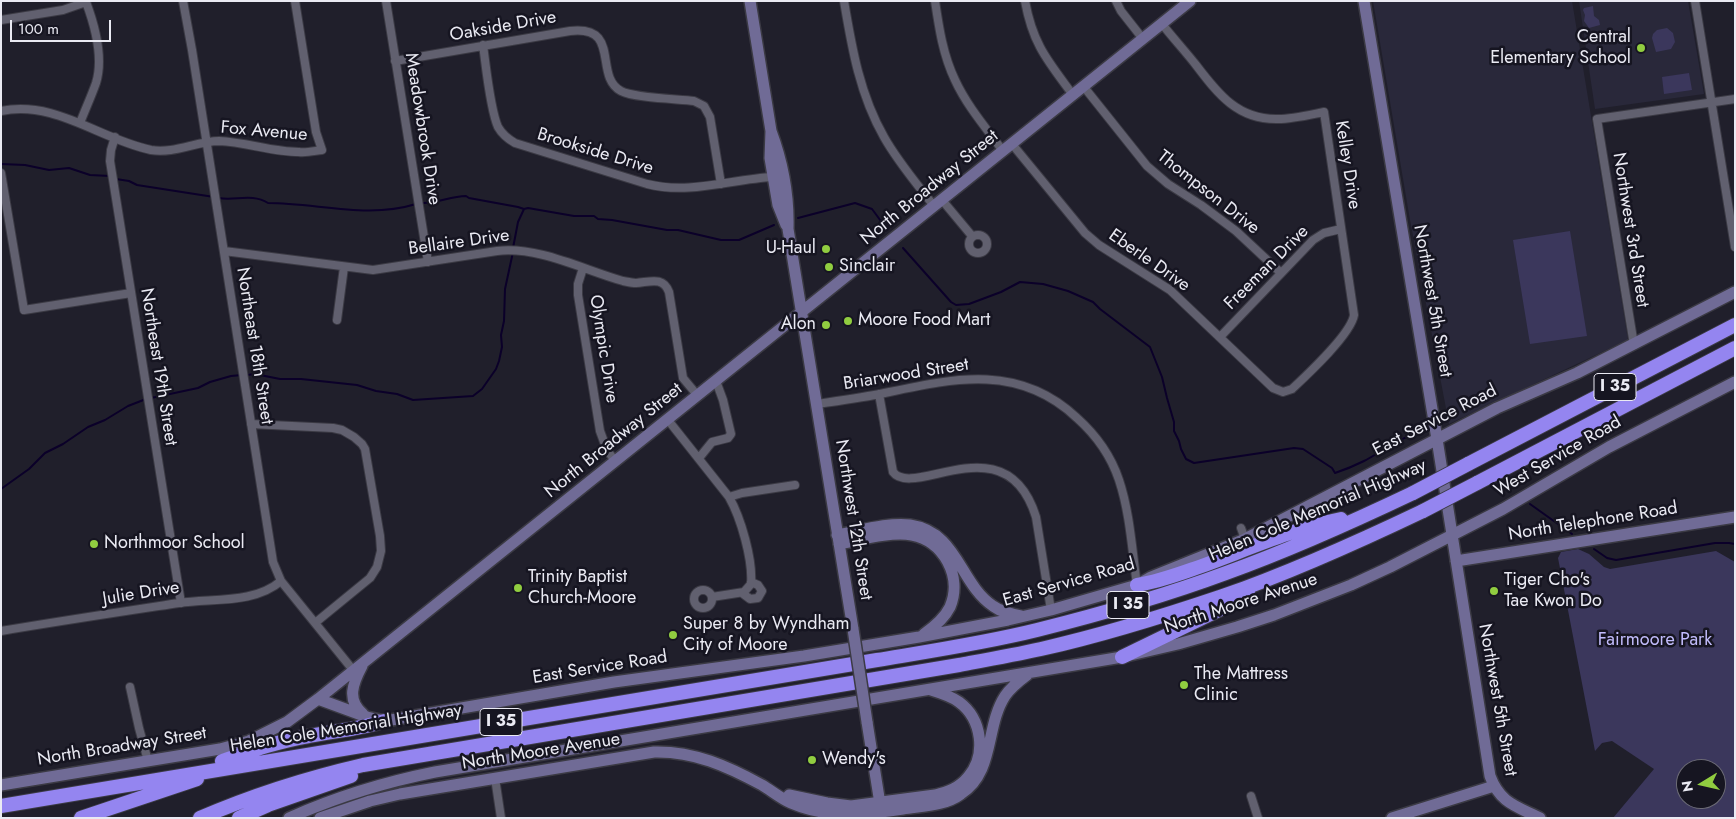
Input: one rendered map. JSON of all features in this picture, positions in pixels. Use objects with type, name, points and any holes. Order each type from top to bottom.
[{"type":"highway","name":"Helen Cole Memorial Highway","points":[[1,806],[238,765],[897,657],[1035,630],[1161,595],[1225,574],[1369,514],[1413,493],[1735,325]]},
{"type":"highway","name":"Helen Cole Memorial Highway","points":[[200,818],[252,797],[300,782],[335,772],[408,756],[959,665],[1040,649],[1161,616],[1259,583],[1348,546],[1423,511],[1735,348]]},
{"type":"highway","points":[[1137,585],[1153,583],[1314,525],[1369,514]]},
{"type":"highway","points":[[1122,657],[1229,605],[1259,583]]},
{"type":"highway","points":[[174,776],[266,746],[306,736],[372,725],[385,720]]},
{"type":"highway","points":[[239,818],[291,797],[408,756]]},
{"type":"highway","points":[[81,818],[238,765]]},
{"type":"main road","name":"Northwest 12th Street","points":[[750,1],[770,131],[770,158],[789,204],[788,229],[881,811]]},
{"type":"main road","name":"North Broadway Street","points":[[1,785],[220,749],[250,740],[287,722],[364,663],[1190,1]]},
{"type":"main road","name":"Northwest 5th Street","points":[[1364,1],[1437,439],[1490,776],[1498,793],[1506,801],[1540,818]]},
{"type":"main road","name":"East Service Road","points":[[318,699],[367,717],[385,720],[614,682],[804,656],[919,637],[1051,610],[1137,585],[1498,408],[1634,345],[1735,292]]},
{"type":"main road","name":"West Service Road","points":[[1452,536],[1503,509],[1609,447],[1735,382]]},
{"type":"main road","name":"North Telephone Road","points":[[1456,561],[1735,517]]},
{"type":"main road","points":[[838,539],[902,525],[926,530],[946,545],[976,590],[987,602],[1008,613],[1026,616]]},
{"type":"main road","points":[[838,539],[906,534],[917,536],[930,542],[942,553],[950,566],[954,578],[951,603],[940,622],[919,637]]},
{"type":"main road","name":"North Moore Avenue","points":[[1030,673],[1122,657],[1202,638],[1282,612],[1390,568],[1452,536]]},
{"type":"main road","points":[[364,663],[354,680],[352,693],[356,708],[367,717]]},
{"type":"main road","points":[[289,818],[316,806],[367,788],[390,781],[435,772],[1030,673]]},
{"type":"main road","points":[[881,811],[944,802],[960,796],[967,790],[974,783],[983,768],[1002,703],[1014,684],[1030,673]]},
{"type":"main road","points":[[881,811],[954,789],[969,777],[977,761],[980,737],[976,723],[969,711],[953,698],[929,690]]},
{"type":"main road","name":"North Moore Avenue","points":[[320,818],[370,801],[400,794],[634,755],[672,752],[715,762],[736,771],[793,804],[840,815],[881,811]]},
{"type":"main road","points":[[1392,818],[1494,786]]},
{"type":"street","name":"Northeast 18th Street","points":[[183,1],[273,562],[281,581],[353,670]]},
{"type":"street","name":"Fox Avenue","points":[[1,111],[14,108],[39,109],[154,150],[173,149],[218,141],[299,152],[322,150],[316,132],[295,1]]},
{"type":"street","name":"Meadowbrook Drive","points":[[386,1],[428,262]]},
{"type":"street","points":[[844,1],[854,59],[866,99],[885,138],[910,176],[972,236]]},
{"type":"street","name":"Eberle Drive","points":[[935,1],[942,42],[955,80],[969,104],[1085,233],[1104,248],[1170,290],[1273,388],[1280,392]]},
{"type":"street","points":[[1025,1],[1029,22],[1044,57],[1073,95]]},
{"type":"street","points":[[1116,1],[1121,11],[1143,39]]},
{"type":"street","points":[[1695,1],[1735,248]]},
{"type":"street","points":[[1,20],[63,10],[86,2],[93,21],[99,66],[95,83],[80,123]]},
{"type":"street","name":"Kelley Drive","points":[[1162,24],[1213,88],[1238,109],[1258,117],[1278,120],[1324,112],[1354,308],[1352,323],[1343,336],[1297,385],[1288,391],[1280,392]]},
{"type":"street","name":"Oakside Drive","points":[[395,61],[580,30],[594,35],[602,43],[606,53],[610,78],[622,91],[694,101],[704,106],[710,117],[721,184]]},
{"type":"street","name":"Brookside Drive","points":[[483,46],[494,115],[498,126],[505,136],[515,143],[657,187],[683,188],[778,175]]},
{"type":"street","name":"Thompson Drive","points":[[1084,87],[1154,173],[1236,231],[1281,273]]},
{"type":"street","points":[[1712,102],[1735,99]]},
{"type":"street","name":"Northwest 3rd Street","points":[[1634,345],[1597,119],[1712,102]]},
{"type":"street","name":"Northeast 19th Street","points":[[115,137],[110,156],[112,173],[181,603]]},
{"type":"street","points":[[1,173],[24,310],[131,293]]},
{"type":"street","name":"Freeman Drive","points":[[1220,337],[1318,235],[1342,228]]},
{"type":"street","name":"Bellaire Drive","points":[[224,251],[378,270],[502,250],[518,250],[634,283],[656,281],[665,284],[669,292],[683,378],[698,396]]},
{"type":"street","points":[[337,320],[344,267]]},
{"type":"street","name":"Olympic Drive","points":[[583,268],[578,284],[578,295],[600,431],[603,443],[616,461]]},
{"type":"street","name":"Briarwood Street","points":[[817,404],[960,379],[1010,381],[1043,394],[1071,412],[1093,433],[1117,474],[1123,497],[1137,585]]},
{"type":"street","points":[[699,458],[712,442],[728,438],[731,434],[723,400],[716,381]]},
{"type":"street","points":[[879,394],[893,472],[899,478],[982,468],[1007,476],[1022,489],[1032,506],[1036,518],[1051,610]]},
{"type":"street","points":[[668,420],[729,497],[743,530],[752,582],[748,590],[742,593],[712,597]]},
{"type":"street","points":[[251,424],[333,428],[342,430],[358,440],[365,449],[380,536],[379,560],[370,578],[315,623]]},
{"type":"street","points":[[729,497],[742,493],[795,485]]},
{"type":"street","name":"Julie Drive","points":[[1,631],[181,603],[224,600],[267,591],[281,581]]},
{"type":"street","points":[[742,593],[750,599],[758,598],[762,591],[758,585],[752,582]]},
{"type":"street","points":[[130,687],[148,761]]},
{"type":"street","points":[[495,778],[501,818]]},
{"type":"street","points":[[1251,796],[1258,818]]},
{"type":"shaded area","points":[[1373,1],[1572,1],[1628,340],[1449,424],[1410,220]]},
{"type":"shaded area","name":"Central Elementary School","points":[[1579,1],[1688,1],[1704,94],[1595,109]]},
{"type":"green space","points":[[1593,6],[1594,16],[1599,20],[1600,25],[1589,28],[1584,21],[1585,15],[1583,10]]},
{"type":"green space","points":[[1667,28],[1673,33],[1675,42],[1671,49],[1656,52],[1652,38],[1653,34],[1657,30]]},
{"type":"green space","points":[[1689,73],[1692,90],[1664,94],[1662,77]]},
{"type":"green space","points":[[1570,231],[1587,336],[1530,344],[1513,240]]},
{"type":"green space","name":"Fairmoore Park","points":[[1578,549],[1589,554],[1604,567],[1610,569],[1716,551],[1735,562],[1735,818],[1613,818],[1654,769],[1612,741],[1602,743],[1595,751],[1558,558],[1561,552]]},
{"type":"waterway","points":[[1,164],[25,165],[49,170],[69,168],[90,175],[110,176]]},
{"type":"waterway","points":[[116,179],[129,181],[137,185],[214,197]]},
{"type":"waterway","points":[[421,203],[466,196],[524,209],[528,208],[574,216],[594,216],[598,219],[678,230],[721,240],[739,240],[774,225]]},
{"type":"waterway","points":[[219,198],[256,198],[268,203],[361,210],[380,210],[416,204]]},
{"type":"waterway","points":[[798,218],[855,203],[872,209],[886,228]]},
{"type":"waterway","points":[[513,248],[518,222],[524,209]]},
{"type":"waterway","points":[[903,248],[951,302],[956,305],[969,304],[1001,292],[1020,282],[1043,284],[1068,291],[1093,302],[1150,347],[1162,377],[1174,422],[1174,431],[1186,459],[1194,463],[1294,448],[1303,449],[1332,468],[1335,473],[1364,461],[1404,438],[1419,434]]},
{"type":"waterway","points":[[247,375],[255,374],[280,379],[301,379],[357,385],[376,391],[397,394],[413,400],[473,396],[482,389],[496,369],[499,361],[502,347],[501,335],[504,321],[505,289],[513,252]]},
{"type":"waterway","points":[[151,398],[198,388],[210,382],[242,375]]},
{"type":"waterway","points":[[1,489],[29,469],[45,453],[63,444],[88,427],[105,420],[128,406],[146,399]]},
{"type":"waterway","points":[[1530,504],[1572,534]]},
{"type":"waterway","points":[[1594,549],[1607,558],[1616,560],[1715,543],[1735,544]]},
{"type":"place","name":"Central Elementary School","points":[[1641,48]]},
{"type":"place","name":"U-Haul","points":[[826,249]]},
{"type":"place","name":"Sinclair","points":[[829,267]]},
{"type":"place","name":"Moore Food Mart","points":[[848,321]]},
{"type":"place","name":"Alon","points":[[826,325]]},
{"type":"place","name":"Northmoor School","points":[[94,544]]},
{"type":"place","name":"Trinity Baptist Church-Moore","points":[[518,588]]},
{"type":"place","name":"Tiger Cho's Tae Kwon Do","points":[[1494,591]]},
{"type":"place","name":"Super 8 by Wyndham City of Moore","points":[[673,635]]},
{"type":"place","name":"The Mattress Clinic","points":[[1184,685]]},
{"type":"place","name":"Wendy's","points":[[812,760]]}]
